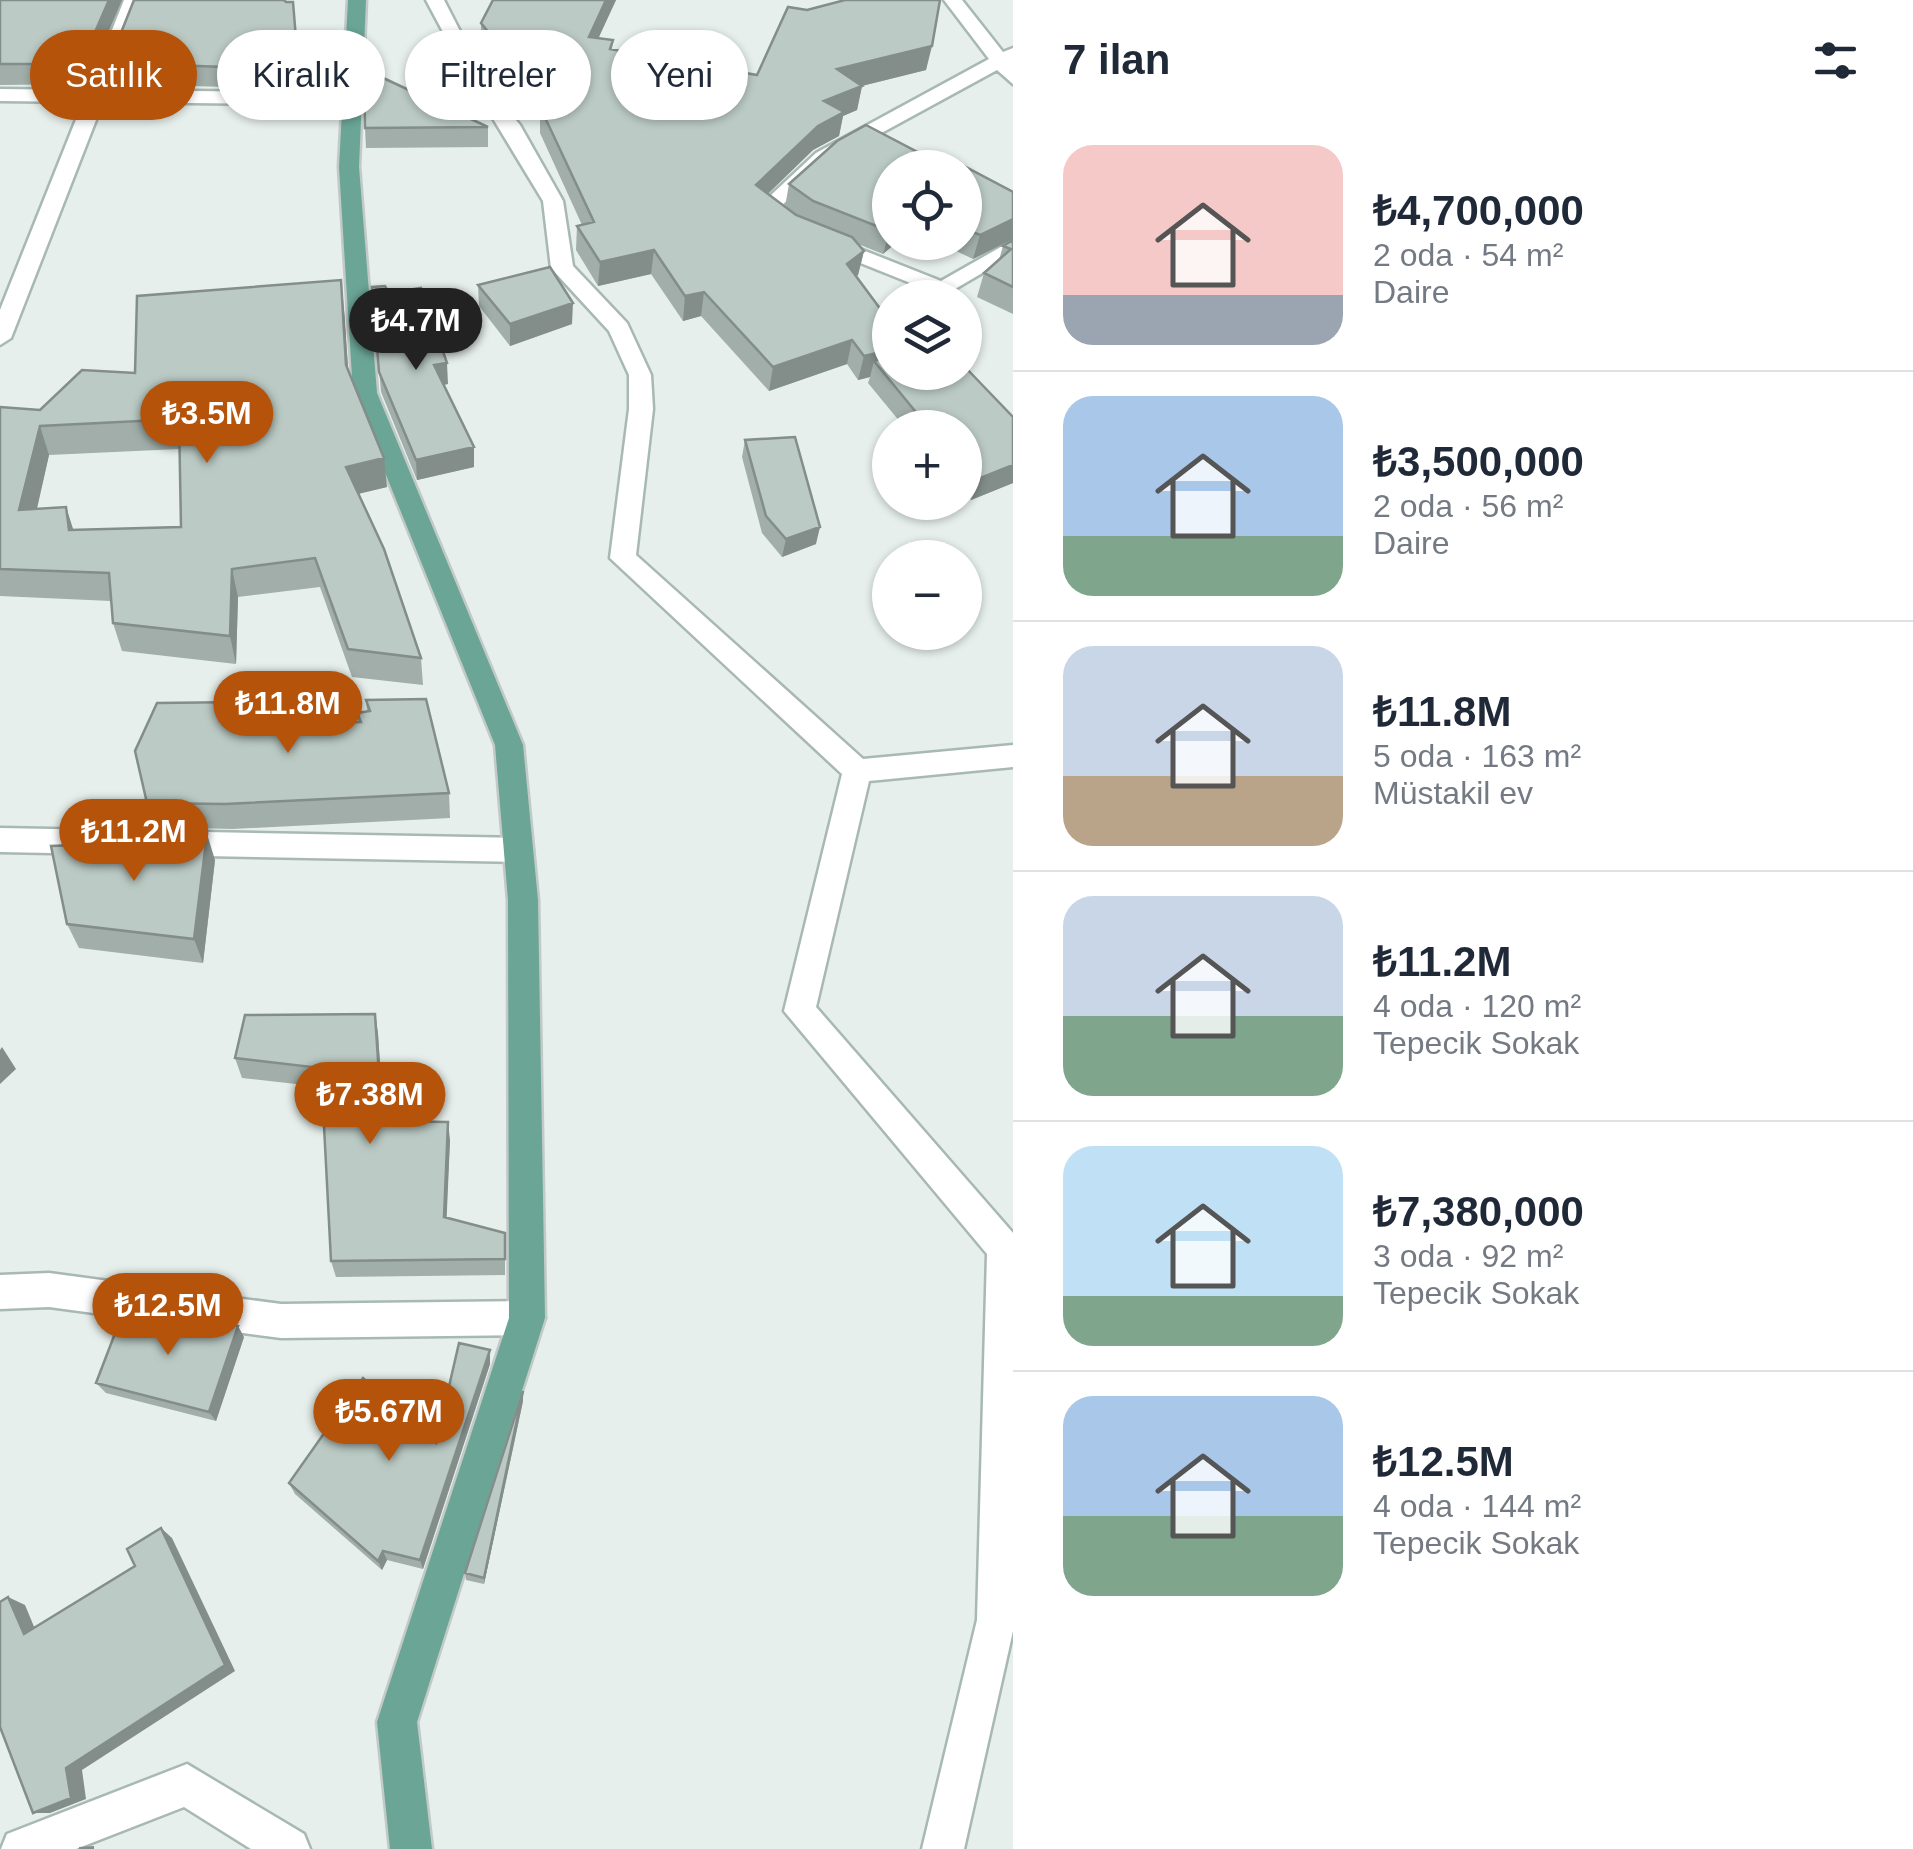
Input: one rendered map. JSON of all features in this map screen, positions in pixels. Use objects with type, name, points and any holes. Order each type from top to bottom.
[{"type":"main road","points":[[357,0],[358,30]]},
{"type":"main road","points":[[355,120],[350,167],[365,392],[510,745],[523,900],[527,1318],[397,1722],[411,1849]]},
{"type":"street","points":[[122,30],[134,0]]},
{"type":"street","points":[[435,0],[450,30]]},
{"type":"street","points":[[953,0],[1006,57],[1013,78]]},
{"type":"street","points":[[1006,57],[823,156],[766,209],[800,232],[943,289],[1013,246]]},
{"type":"street","points":[[0,95],[30,96]]},
{"type":"street","points":[[0,338],[85,120]]},
{"type":"street","points":[[461,120],[521,145]]},
{"type":"street","points":[[504,120],[553,202],[562,268],[619,328],[640,375],[642,408],[623,558],[857,771],[1013,756]]},
{"type":"street","points":[[857,771],[800,1011],[1004,1248],[996,1620],[943,1849]]},
{"type":"street","points":[[0,840],[518,850]]},
{"type":"street","points":[[0,1292],[49,1290],[281,1322],[527,1318]]},
{"type":"street","points":[[22,1849],[187,1785],[289,1849]]},
{"type":"building","points":[[0,0],[109,0],[96,30],[30,30],[30,64],[0,64]]},
{"type":"building","points":[[134,0],[284,0],[293,2],[295,30],[217,30],[217,67],[197,66],[197,30],[122,30]]},
{"type":"building","points":[[493,0],[606,0],[591,33],[487,30],[481,23]]},
{"type":"building","points":[[845,0],[940,0],[932,46],[837,69],[862,86],[824,101],[844,112],[818,126],[756,185],[796,215],[852,237],[864,251],[847,264],[872,298],[872,354],[864,356],[852,340],[773,367],[704,292],[685,296],[654,250],[600,262],[577,226],[594,222],[546,120],[591,120],[591,37],[611,40],[611,120],[748,120],[748,73],[757,75],[788,7],[807,10]]},
{"type":"building","points":[[385,79],[405,88],[405,120],[473,120],[488,127],[365,128],[365,120],[385,120]]},
{"type":"building","points":[[866,125],[914,150],[872,150],[872,224],[813,201],[789,184],[837,141]]},
{"type":"building","points":[[982,176],[1013,192],[1013,219],[982,234]]},
{"type":"building","points":[[1013,240],[1013,287],[984,273],[1011,249],[1003,246]]},
{"type":"building","points":[[550,267],[573,303],[510,324],[478,285]]},
{"type":"building","points":[[341,280],[346,365],[384,458],[346,467],[384,549],[421,658],[348,649],[315,558],[232,569],[230,636],[113,623],[109,573],[0,569],[0,407],[40,410],[82,370],[135,373],[137,296]],"holes":[[[179,419],[181,527],[69,530],[66,507],[19,510],[40,426]]]},
{"type":"building","points":[[385,286],[389,293],[421,288],[447,363],[434,365],[474,447],[416,460],[379,372],[372,287]]},
{"type":"building","points":[[982,385],[1013,417],[1013,465],[982,477],[982,410],[914,410],[898,390],[982,390]]},
{"type":"building","points":[[795,437],[820,527],[786,539],[766,516],[745,440]]},
{"type":"building","points":[[426,699],[449,793],[225,804],[147,803],[135,751],[157,703],[243,702],[228,727],[361,722],[357,713],[370,711],[366,700]]},
{"type":"building","points":[[154,833],[207,834],[194,939],[67,924],[51,846],[156,842]]},
{"type":"building","points":[[375,1014],[382,1121],[448,1122],[444,1217],[505,1233],[505,1259],[331,1261],[321,1068],[235,1058],[245,1015]]},
{"type":"building","points":[[124,1310],[238,1326],[209,1412],[96,1383]]},
{"type":"building","points":[[459,1343],[490,1350],[420,1560],[383,1551],[378,1561],[289,1483],[363,1378],[436,1443]]},
{"type":"building","points":[[523,1391],[484,1578],[465,1573]]},
{"type":"building","points":[[161,1528],[225,1665],[66,1768],[71,1798],[33,1813],[0,1727],[0,1602],[8,1597],[24,1634],[135,1566],[127,1549]]}]
